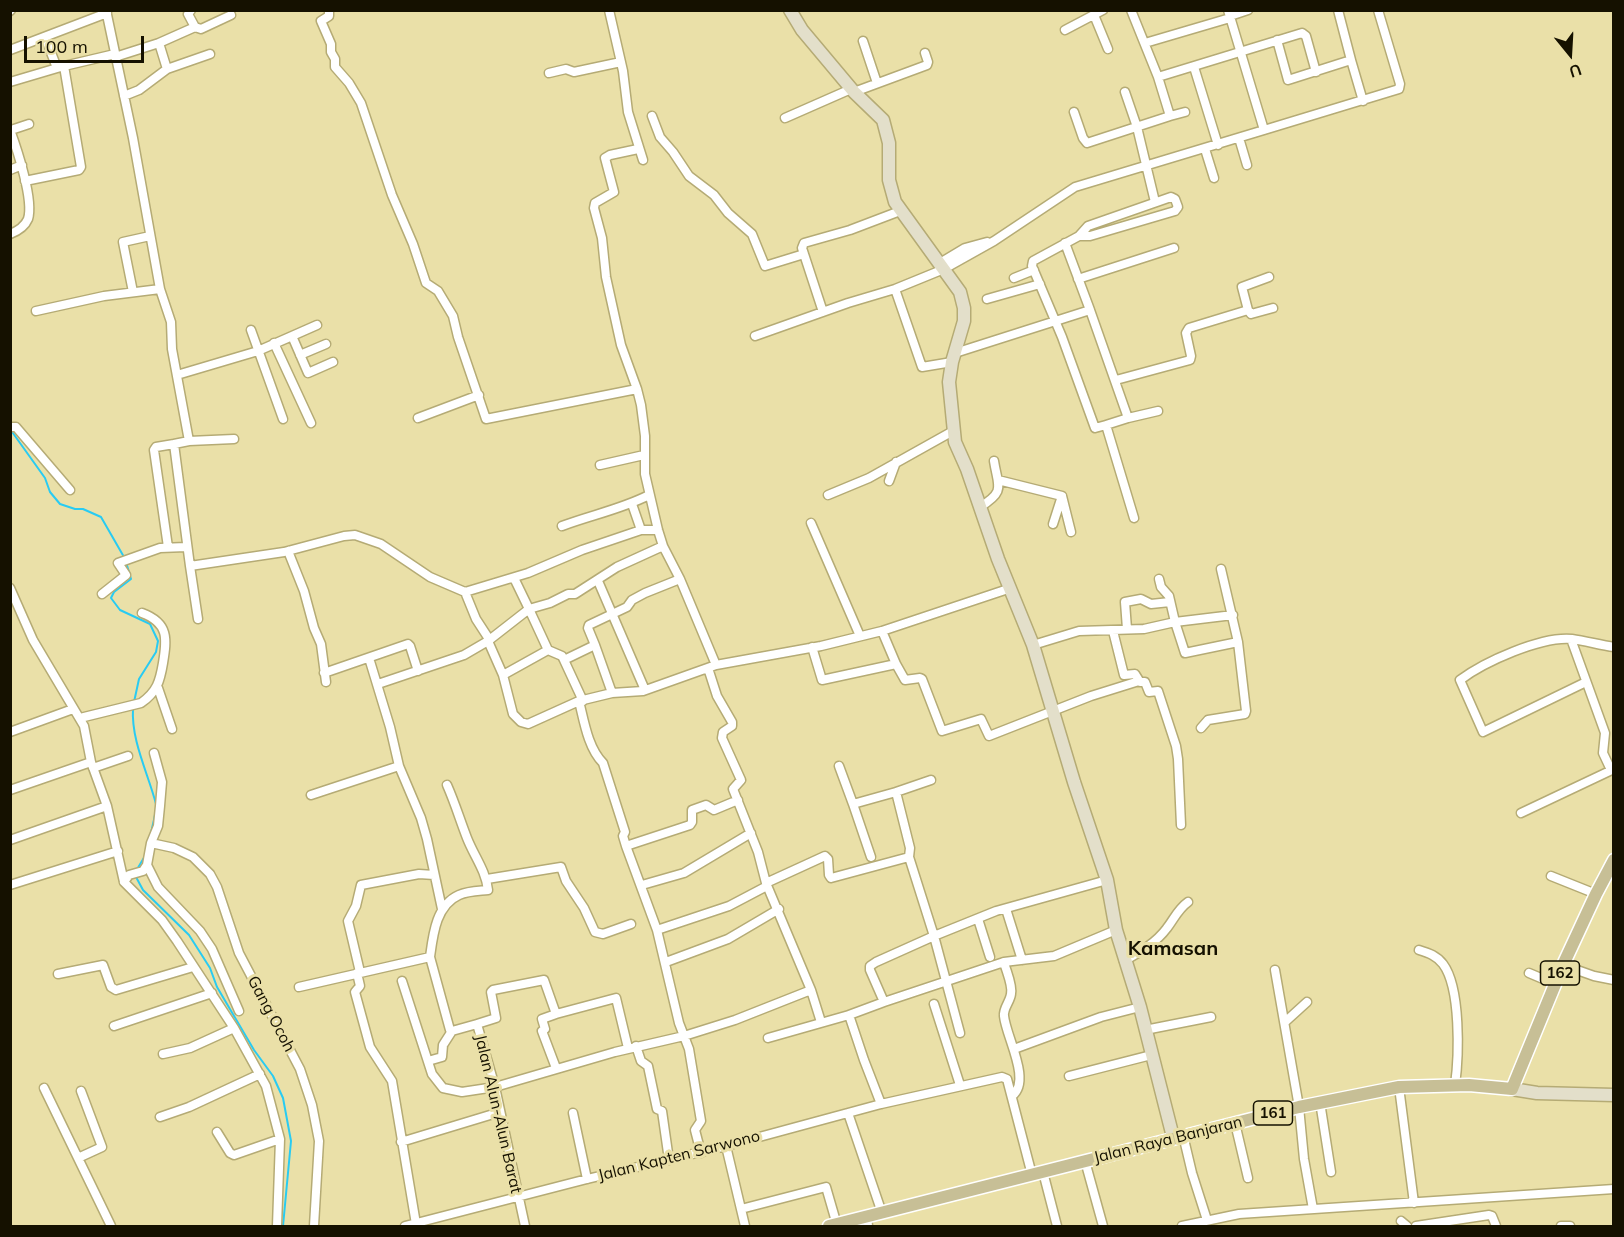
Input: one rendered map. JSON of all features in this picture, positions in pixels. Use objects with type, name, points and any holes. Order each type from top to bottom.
[{"type":"main road","name":"162","points":[[1512,1089],[1563,965],[1614,860]]},
{"type":"main road","name":"Jalan Raya Banjaran","points":[[833,1226],[868,1222],[882,1213],[1178,1136],[1320,1102],[1398,1087],[1455,1085],[1512,1089]]},
{"type":"street","points":[[191,10],[188,14],[195,27],[201,29],[231,15]]},
{"type":"street","points":[[329,10],[329,16],[321,21],[331,44],[335,66],[349,83],[360,103],[426,283],[438,291],[453,316],[486,419],[637,388]]},
{"type":"street","points":[[609,10],[621,62],[628,112],[643,160]]},
{"type":"street","points":[[790,10],[883,120],[889,143],[889,180],[895,202],[900,211],[949,262],[960,292],[964,321],[949,381],[953,431],[958,452],[967,469],[998,559],[1033,645],[1107,880],[1116,930],[1140,1007],[1151,1055],[1207,1220]]},
{"type":"street","points":[[1065,30],[1103,10]]},
{"type":"street","points":[[1131,10],[1158,77],[1170,116]]},
{"type":"street","points":[[1145,44],[1248,10]]},
{"type":"street","points":[[1338,10],[1363,101]]},
{"type":"street","points":[[755,336],[894,289],[994,241],[1068,190],[1398,90],[1401,86],[1377,10]]},
{"type":"street","points":[[10,50],[107,12],[160,289],[171,322],[172,349],[189,441]]},
{"type":"street","points":[[1094,15],[1108,49]]},
{"type":"street","points":[[1229,15],[1264,130]]},
{"type":"street","points":[[10,82],[60,67],[159,44],[195,27]]},
{"type":"street","points":[[1158,77],[1305,33],[1316,72]]},
{"type":"street","points":[[25,181],[81,169],[60,67],[45,37]]},
{"type":"street","points":[[863,40],[876,84]]},
{"type":"street","points":[[1277,40],[1287,79],[1291,80],[1352,60]]},
{"type":"street","points":[[159,44],[167,69]]},
{"type":"street","points":[[785,118],[927,65],[925,53]]},
{"type":"street","points":[[124,96],[139,90],[167,69],[210,54]]},
{"type":"street","points":[[549,73],[566,69],[574,72],[621,62]]},
{"type":"street","points":[[1194,67],[1218,145]]},
{"type":"street","points":[[1125,92],[1137,127],[1155,202]]},
{"type":"street","points":[[1074,112],[1083,138],[1087,142],[1185,112]]},
{"type":"street","points":[[652,116],[660,137],[689,176],[714,195],[728,213],[752,234],[765,266],[804,254]]},
{"type":"street","points":[[10,234],[19,230],[27,222],[29,214],[22,165],[11,130],[29,124]]},
{"type":"street","points":[[1239,138],[1247,165]]},
{"type":"street","points":[[638,149],[610,155],[605,159],[614,192],[595,203],[594,208],[602,238],[604,267],[621,345],[637,388],[645,436],[644,455],[649,495],[663,546],[680,579],[712,667],[717,696],[732,722],[732,726],[723,732],[722,738],[741,780],[733,788],[751,833],[767,884],[811,990],[821,1022]]},
{"type":"street","points":[[1205,149],[1214,178]]},
{"type":"street","points":[[10,170],[22,165]]},
{"type":"street","points":[[1079,236],[1090,236],[1177,210],[1175,199],[1172,197],[1155,202],[1088,226],[1079,236],[1033,261],[1034,270],[1095,428],[1158,411]]},
{"type":"street","points":[[822,312],[802,248],[804,243],[850,230],[900,211]]},
{"type":"street","points":[[132,292],[123,242],[150,236]]},
{"type":"street","points":[[1065,243],[1128,418]]},
{"type":"street","points":[[1078,279],[1174,248]]},
{"type":"street","points":[[1014,278],[1034,270]]},
{"type":"street","points":[[1269,277],[1242,287],[1251,314],[1273,308]]},
{"type":"street","points":[[987,299],[1040,284]]},
{"type":"street","points":[[36,311],[104,296],[160,289]]},
{"type":"street","points":[[894,289],[922,367],[1090,310]]},
{"type":"street","points":[[1116,380],[1190,360],[1186,333],[1189,328],[1248,310]]},
{"type":"street","points":[[177,375],[258,351],[317,325]]},
{"type":"street","points":[[251,330],[283,419]]},
{"type":"street","points":[[292,336],[308,373],[333,362]]},
{"type":"street","points":[[274,344],[311,423]]},
{"type":"street","points":[[300,355],[326,344]]},
{"type":"street","points":[[418,418],[479,394]]},
{"type":"street","points":[[1106,424],[1134,518]]},
{"type":"street","points":[[11,427],[16,427],[70,490]]},
{"type":"street","points":[[828,495],[869,478],[953,431]]},
{"type":"street","points":[[168,547],[154,450],[156,447],[189,441],[234,439]]},
{"type":"street","points":[[174,444],[186,547],[198,619]]},
{"type":"street","points":[[600,465],[644,455]]},
{"type":"street","points":[[980,507],[995,498],[999,491],[994,461]]},
{"type":"street","points":[[889,481],[896,462]]},
{"type":"street","points":[[998,480],[1062,496]]},
{"type":"street","points":[[562,525],[632,504],[649,495]]},
{"type":"street","points":[[1053,524],[1062,496]]},
{"type":"street","points":[[1062,496],[1071,532]]},
{"type":"street","points":[[632,504],[640,530]]},
{"type":"street","points":[[812,522],[860,636]]},
{"type":"street","points":[[190,566],[288,551],[344,536],[355,536],[381,544],[421,572],[465,592],[514,578],[582,550],[640,530],[658,530]]},
{"type":"street","points":[[378,684],[464,655],[512,624],[529,609],[550,603],[568,594],[575,594],[617,567],[663,546]]},
{"type":"street","points":[[102,594],[126,574],[118,563],[151,550],[186,547]]},
{"type":"street","points":[[288,551],[321,644],[325,678],[369,658],[408,644],[418,671]]},
{"type":"street","points":[[1202,728],[1208,720],[1245,714],[1246,711],[1238,642],[1221,568]]},
{"type":"street","points":[[514,578],[548,650],[562,656],[564,660],[581,701],[585,727],[596,755],[603,763],[626,832],[623,836],[657,930],[693,1066],[701,1121],[695,1130],[701,1152]]},
{"type":"street","points":[[612,693],[588,626],[627,606],[632,600],[645,593],[680,579]]},
{"type":"street","points":[[1159,579],[1161,587],[1167,593],[1185,653],[1238,642]]},
{"type":"street","points":[[598,581],[645,690]]},
{"type":"street","points":[[465,592],[503,675],[513,714],[521,722],[528,723],[581,701],[612,693],[645,690],[712,667],[882,631],[1011,588]]},
{"type":"street","points":[[11,594],[33,640],[80,718],[87,735],[92,765],[107,806],[126,878],[162,920],[212,993],[266,1086],[280,1139],[277,1227]]},
{"type":"street","points":[[1127,629],[1125,602],[1141,599],[1151,604],[1170,602]]},
{"type":"street","points":[[80,718],[141,703],[158,688],[167,644],[160,624],[152,617],[142,613]]},
{"type":"street","points":[[1033,645],[1079,631],[1144,629],[1175,622],[1233,615]]},
{"type":"street","points":[[882,631],[905,680],[922,679],[942,731],[981,719],[988,735],[992,736],[1094,695],[1126,684],[1145,682],[1149,692],[1158,692],[1176,746],[1181,825]]},
{"type":"street","points":[[1113,631],[1124,675],[1135,674],[1139,681]]},
{"type":"street","points":[[1586,682],[1483,732],[1460,682],[1461,679],[1495,659],[1541,644],[1571,639],[1614,646]]},
{"type":"street","points":[[1521,813],[1612,770],[1604,753],[1605,733],[1571,639]]},
{"type":"street","points":[[564,660],[595,645]]},
{"type":"street","points":[[812,647],[822,680],[896,664]]},
{"type":"street","points":[[503,675],[548,650]]},
{"type":"street","points":[[369,658],[399,766],[421,818],[442,909]]},
{"type":"street","points":[[158,688],[172,729]]},
{"type":"street","points":[[10,732],[73,709]]},
{"type":"street","points":[[154,753],[162,782],[158,825],[145,868],[158,887],[200,931],[212,949],[239,1011]]},
{"type":"street","points":[[10,790],[128,756]]},
{"type":"street","points":[[311,795],[399,766]]},
{"type":"street","points":[[839,766],[872,857]]},
{"type":"street","points":[[853,804],[931,780]]},
{"type":"street","points":[[299,987],[430,957],[434,930],[442,909],[460,894],[488,890],[486,879],[447,785]]},
{"type":"street","points":[[896,792],[910,848],[909,856],[934,936],[960,1033]]},
{"type":"street","points":[[626,846],[690,825],[692,810],[707,805],[714,810],[738,800]]},
{"type":"street","points":[[10,840],[107,806]]},
{"type":"street","points":[[642,885],[684,873],[751,833]]},
{"type":"street","name":"Gang Ocoh","points":[[151,843],[174,848],[193,857],[210,874],[217,887],[238,953],[300,1069],[312,1105],[319,1141],[314,1227]]},
{"type":"street","points":[[10,885],[118,851]]},
{"type":"street","points":[[657,930],[729,906],[767,884],[825,856],[828,859],[831,878],[909,856]]},
{"type":"street","points":[[486,879],[561,867],[595,932],[603,934],[631,924]]},
{"type":"street","points":[[126,878],[145,868]]},
{"type":"street","points":[[410,1226],[404,1158],[392,1081],[370,1047],[356,992],[360,986],[348,921],[356,906],[360,886],[419,874],[434,875]]},
{"type":"street","points":[[1551,876],[1596,894]]},
{"type":"street","points":[[884,1002],[870,966],[934,936],[978,919],[1107,880]]},
{"type":"street","points":[[1124,961],[1154,942],[1188,902]]},
{"type":"street","points":[[666,962],[728,939],[779,909]]},
{"type":"street","points":[[1006,909],[1022,960]]},
{"type":"street","points":[[978,919],[990,957]]},
{"type":"street","points":[[768,1038],[849,1015],[1004,962],[1054,956],[1116,930]]},
{"type":"street","points":[[1419,950],[1434,956],[1442,963],[1453,982],[1457,1039],[1455,1085]]},
{"type":"street","name":"Jalan Alun-Alun Barat","points":[[430,957],[450,1030],[477,1024],[495,1087],[525,1227]]},
{"type":"street","points":[[1004,962],[1011,991],[1004,1016],[1014,1049],[1020,1084],[1015,1094],[1037,1174],[1057,1227]]},
{"type":"street","points":[[58,974],[103,965],[111,987],[116,990],[193,967]]},
{"type":"street","points":[[1563,965],[1594,976],[1614,980]]},
{"type":"street","points":[[1275,970],[1299,1107],[1304,1159],[1313,1209]]},
{"type":"street","points":[[1529,973],[1555,984]]},
{"type":"street","points":[[477,1024],[496,1018],[491,992],[493,990],[541,980],[545,981],[556,1014]]},
{"type":"street","points":[[402,981],[432,1074],[444,1088],[462,1092],[495,1087],[632,1047],[684,1036],[755,1014],[811,990]]},
{"type":"street","points":[[114,1026],[212,993]]},
{"type":"street","points":[[556,1068],[542,1032],[545,1029],[542,1019],[616,998],[632,1047],[640,1060],[648,1066],[657,1109],[661,1110],[669,1160]]},
{"type":"street","points":[[1285,1022],[1307,1002]]},
{"type":"street","points":[[934,1004],[957,1086]]},
{"type":"street","points":[[1014,1049],[1101,1017],[1140,1007]]},
{"type":"street","points":[[849,1015],[881,1104]]},
{"type":"street","points":[[1145,1030],[1211,1017]]},
{"type":"street","points":[[164,1054],[190,1048],[234,1028]]},
{"type":"street","points":[[428,1061],[442,1057],[442,1046],[452,1031]]},
{"type":"street","points":[[1069,1076],[1151,1055]]},
{"type":"street","points":[[160,1117],[189,1107],[260,1074]]},
{"type":"street","name":"Jalan Kapten Sarwono","points":[[410,1226],[517,1196],[726,1146],[957,1086],[1004,1077],[1015,1094]]},
{"type":"street","points":[[1398,1087],[1414,1203]]},
{"type":"street","points":[[44,1088],[111,1227]]},
{"type":"street","name":"161","points":[[1512,1089],[1537,1093],[1614,1095]]},
{"type":"street","points":[[78,1158],[102,1147],[81,1091]]},
{"type":"street","points":[[1320,1102],[1331,1172]]},
{"type":"street","points":[[401,1142],[500,1112]]},
{"type":"street","points":[[573,1113],[587,1179]]},
{"type":"street","points":[[848,1113],[882,1213]]},
{"type":"street","points":[[1235,1123],[1248,1178]]},
{"type":"street","points":[[218,1132],[230,1153],[234,1155],[280,1139]]},
{"type":"street","points":[[726,1146],[745,1227]]},
{"type":"street","points":[[1084,1161],[1103,1227]]},
{"type":"street","points":[[741,1209],[826,1187],[833,1226]]},
{"type":"street","points":[[1182,1227],[1239,1214],[1614,1189]]},
{"type":"street","points":[[1416,1227],[1453,1224],[1488,1215],[1492,1216],[1496,1227]]},
{"type":"street","points":[[1561,1227],[1570,1227]]},
{"type":"waterway","points":[[10,429],[45,478],[50,492],[60,504],[83,509],[101,517],[124,557]]},
{"type":"waterway","points":[[126,562],[131,579],[114,592],[111,598],[120,610],[150,624],[158,641],[156,652],[139,679],[134,702]]},
{"type":"waterway","points":[[133,708],[137,745],[156,804]]},
{"type":"waterway","points":[[151,833],[155,815]]},
{"type":"waterway","points":[[136,871],[145,856]]},
{"type":"waterway","points":[[136,877],[143,890],[189,935],[210,968],[217,987],[254,1050],[273,1076],[283,1098],[291,1141],[283,1226]]},
{"type":"district","name":"Kamasan","points":[[1173,949]]}]
